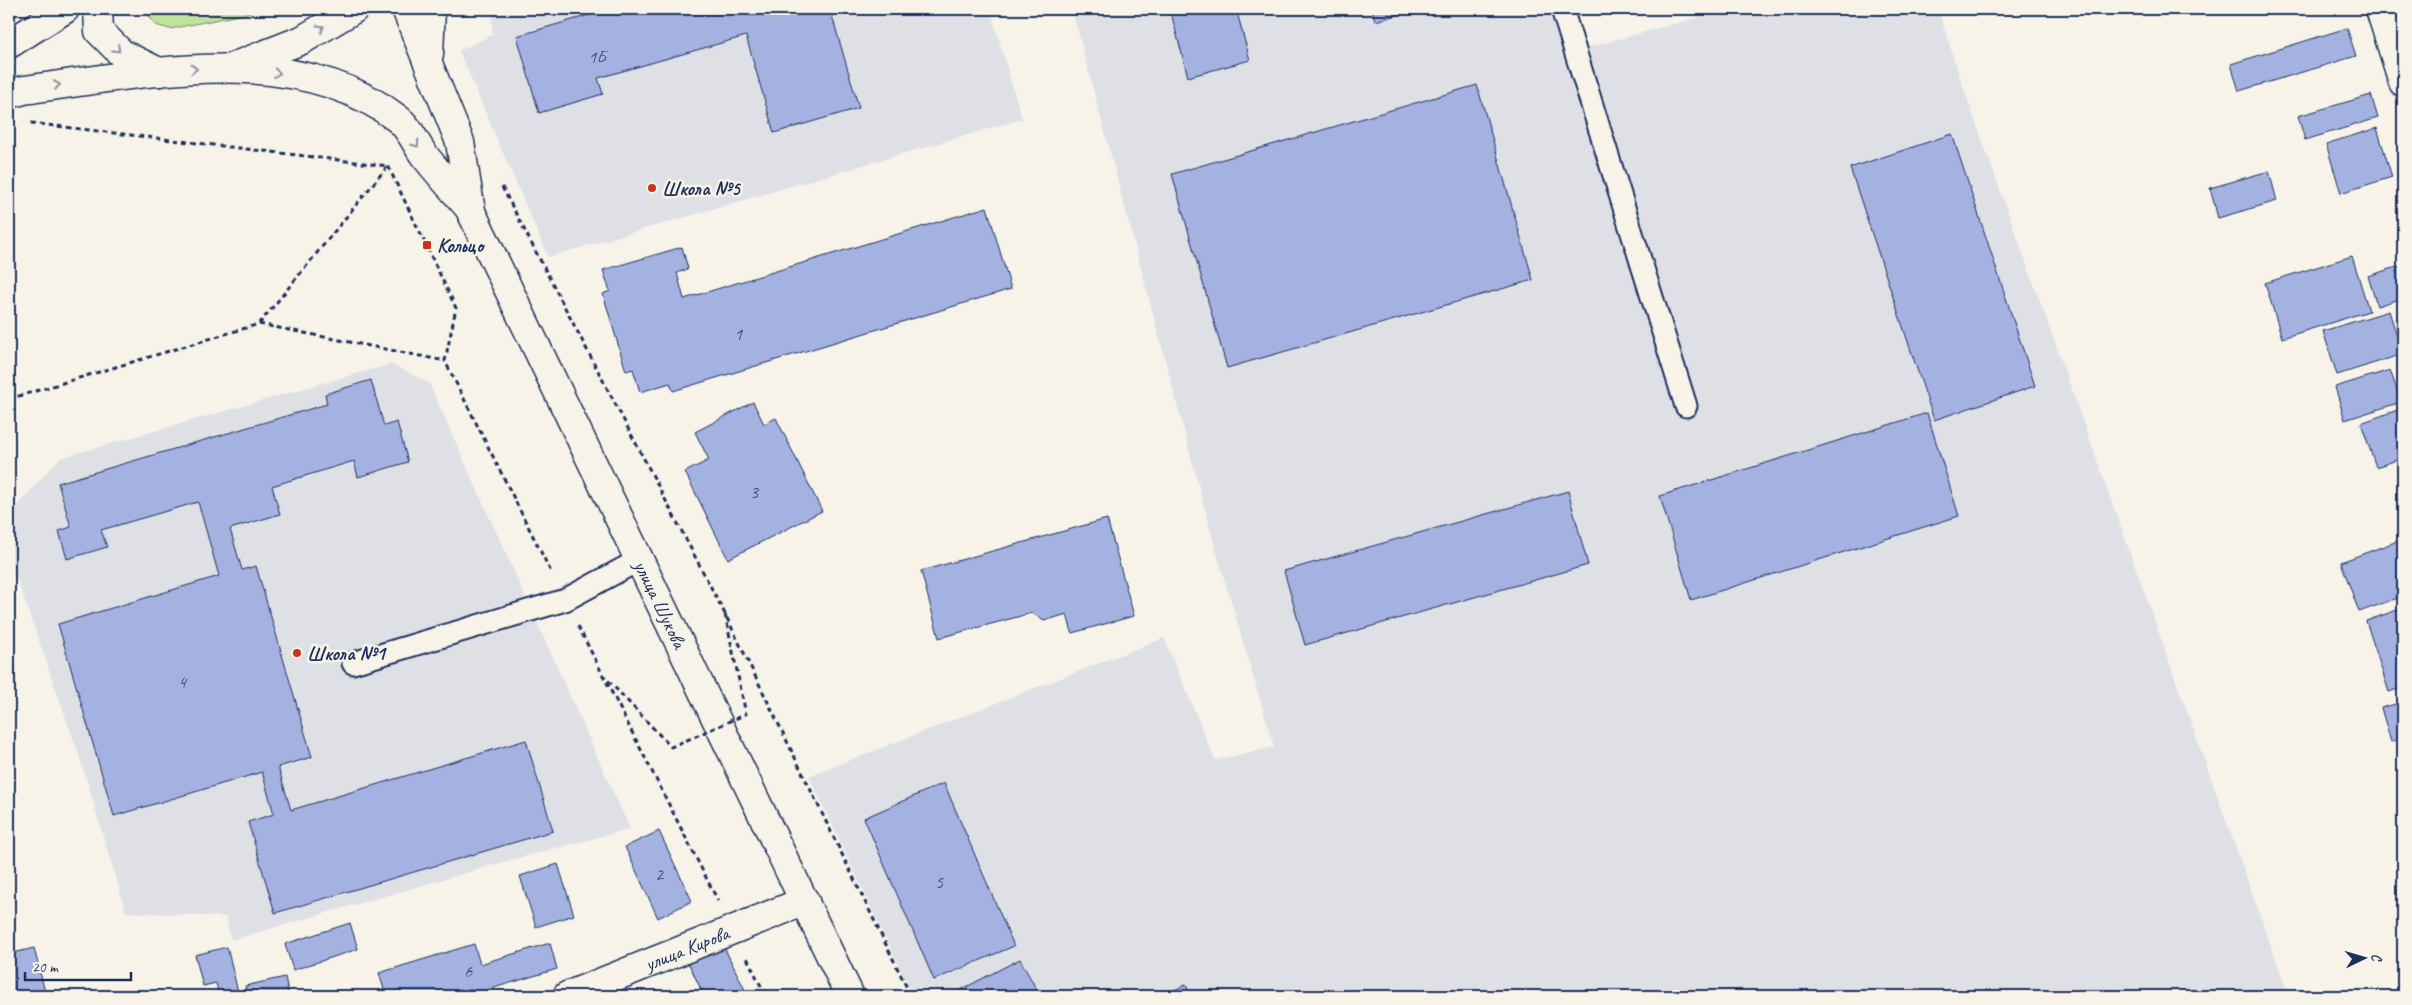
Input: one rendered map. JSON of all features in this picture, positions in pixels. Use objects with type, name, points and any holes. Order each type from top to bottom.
[{"type":"main road","points":[[9,44],[65,9]]},
{"type":"main road","points":[[98,9],[99,30],[122,54],[160,72]]},
{"type":"main road","points":[[229,69],[302,40],[354,9]]},
{"type":"main road","points":[[406,9],[460,142],[472,212]]},
{"type":"main road","points":[[428,61],[431,9]]},
{"type":"main road","points":[[2380,9],[2403,82]]},
{"type":"main road","points":[[9,94],[24,90],[160,72],[229,69],[295,74],[359,93],[400,120],[424,155],[472,212]]},
{"type":"main road","name":"улица Шукова","points":[[472,212],[850,996]]},
{"type":"main road","name":"улица Кирова","points":[[567,996],[805,900]]},
{"type":"lane","points":[[1562,9],[1686,406]]},
{"type":"lane","points":[[353,663],[565,600],[639,560]]},
{"type":"path","points":[[24,122],[388,166]]},
{"type":"path","points":[[260,324],[388,166]]},
{"type":"path","points":[[388,166],[456,308],[445,361],[766,996]]},
{"type":"path","points":[[498,180],[725,614],[911,996]]},
{"type":"path","points":[[9,399],[260,324],[445,361]]},
{"type":"path","points":[[602,674],[671,747],[746,714],[725,614]]},
{"type":"shaded area","name":"Школа №5","points":[[491,9],[990,9],[1022,119],[548,257],[459,51],[493,34]]},
{"type":"shaded area","points":[[1072,9],[1550,9],[1564,54],[1722,11],[1721,9],[1938,9],[1961,81],[2289,996],[913,996],[809,776],[1164,638],[1215,760],[1274,747],[1215,547]]},
{"type":"shaded area","name":"Школа №1","points":[[391,364],[429,383],[630,829],[514,859],[231,940],[226,917],[126,912],[80,758],[9,556],[9,514],[60,458]]},
{"type":"green space","points":[[145,9],[258,9],[244,14],[170,29],[155,25]]},
{"type":"building","points":[[610,9],[830,9],[859,108],[774,133],[746,36],[598,78],[603,94],[539,113],[517,36]]},
{"type":"building","points":[[1170,9],[1236,9],[1250,60],[1188,77]]},
{"type":"building","points":[[1372,9],[1419,9],[1375,21]]},
{"type":"building","points":[[2347,28],[2356,56],[2239,91],[2231,64]]},
{"type":"building","points":[[1477,85],[1533,280],[1227,368],[1172,174]]},
{"type":"building","points":[[2371,95],[2378,118],[2305,140],[2298,116]]},
{"type":"building","points":[[2377,128],[2392,177],[2341,193],[2326,144]]},
{"type":"building","points":[[1952,134],[2035,386],[1934,420],[1850,168]]},
{"type":"building","points":[[2269,171],[2277,201],[2218,218],[2210,188]]},
{"type":"building","points":[[987,207],[1011,289],[673,391],[670,383],[640,392],[633,369],[626,371],[603,294],[610,291],[603,270],[682,247],[688,269],[677,273],[684,299]]},
{"type":"building","points":[[2352,256],[2369,311],[2282,338],[2265,283]]},
{"type":"building","points":[[2403,265],[2403,298],[2377,306],[2368,276]]},
{"type":"building","points":[[2389,311],[2403,354],[2337,375],[2323,331]]},
{"type":"building","points":[[2390,370],[2401,402],[2345,420],[2335,387]]},
{"type":"building","points":[[371,380],[384,426],[397,422],[408,462],[358,477],[354,461],[272,486],[280,514],[230,529],[242,570],[256,566],[312,757],[278,767],[291,810],[526,740],[553,831],[275,913],[248,822],[274,814],[262,772],[114,816],[58,624],[219,576],[198,502],[101,530],[107,547],[67,559],[59,531],[71,527],[58,483],[327,404],[325,394]]},
{"type":"building","points":[[753,402],[764,424],[776,418],[822,511],[728,559],[685,472],[709,460],[695,432]]},
{"type":"building","points":[[2403,408],[2403,458],[2376,467],[2361,423]]},
{"type":"building","points":[[1927,413],[1959,516],[1691,600],[1660,496]]},
{"type":"building","points":[[1568,491],[1588,565],[1305,645],[1284,571]]},
{"type":"building","points":[[1107,519],[1134,616],[1072,633],[1067,614],[1044,621],[1032,613],[939,638],[921,571]]},
{"type":"building","points":[[2403,539],[2403,596],[2359,612],[2341,562]]},
{"type":"building","points":[[2403,608],[2403,687],[2389,692],[2366,621]]},
{"type":"building","points":[[2403,702],[2403,738],[2391,742],[2381,708]]},
{"type":"building","points":[[944,783],[1014,946],[934,980],[864,818]]},
{"type":"building","points":[[9,807],[15,827],[9,829]]},
{"type":"building","points":[[659,831],[692,901],[658,918],[625,847]]},
{"type":"building","points":[[558,864],[574,915],[536,927],[520,876]]},
{"type":"building","points":[[350,923],[358,949],[293,970],[285,944]]},
{"type":"building","points":[[550,943],[557,969],[467,996],[386,996],[379,973],[474,944],[480,964]]},
{"type":"building","points":[[723,945],[748,996],[704,996],[688,962]]},
{"type":"building","points":[[227,947],[239,996],[219,996],[216,983],[203,986],[195,955]]},
{"type":"building","points":[[34,948],[46,996],[9,996],[9,954]]},
{"type":"building","points":[[1020,959],[1040,996],[949,996]]},
{"type":"building","points":[[285,977],[289,996],[247,996],[245,986]]},
{"type":"building","points":[[1186,985],[1191,996],[1159,996]]},
{"type":"place","name":"Школа №5","points":[[652,188]]},
{"type":"place","name":"Кольцо","points":[[427,245]]},
{"type":"place","name":"Школа №1","points":[[297,653]]}]
